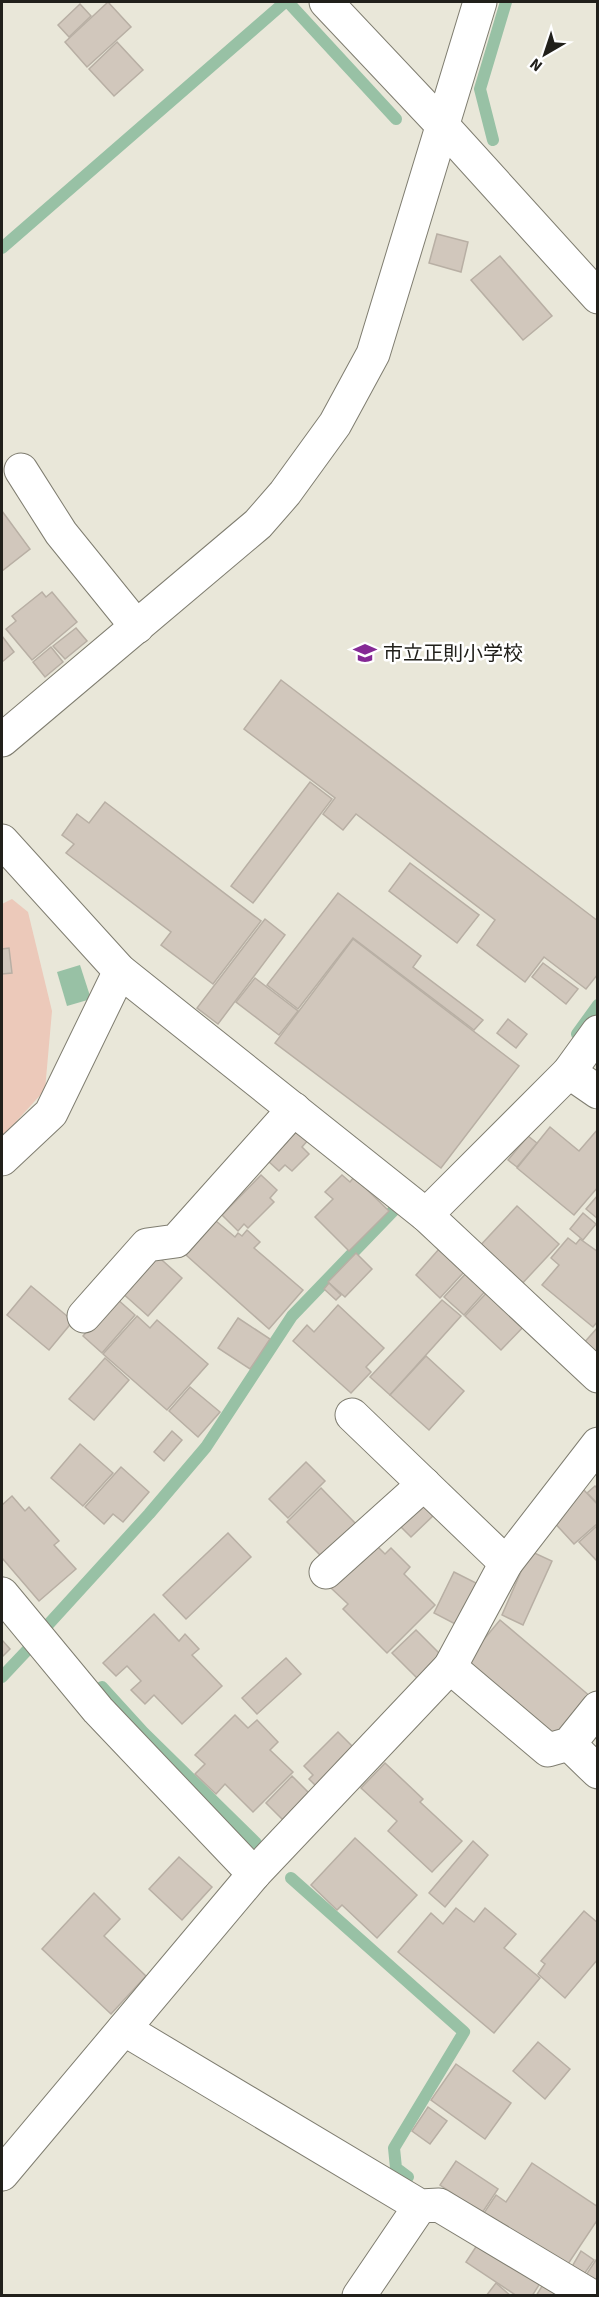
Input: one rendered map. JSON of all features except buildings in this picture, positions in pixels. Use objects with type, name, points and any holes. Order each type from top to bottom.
[{"type":"street","points":[[326,2],[443,126],[597,297]]},
{"type":"street","points":[[2,740],[258,524],[285,493],[335,424],[374,354],[480,2]]},
{"type":"street","points":[[21,470],[61,533],[137,627]]},
{"type":"street","points":[[2,841],[120,971],[426,1215],[597,1376]]},
{"type":"street","points":[[2,1158],[51,1113],[120,971]]},
{"type":"street","points":[[426,1215],[569,1072],[597,1032]]},
{"type":"street","points":[[569,1072],[597,1092]]},
{"type":"street","points":[[84,1316],[147,1245],[176,1241],[294,1109]]},
{"type":"street","points":[[352,1414],[506,1563]]},
{"type":"street","points":[[2,2174],[254,1875],[450,1667],[506,1563],[597,1444]]},
{"type":"street","points":[[326,1572],[424,1484]]},
{"type":"street","points":[[2,1594],[98,1710],[254,1875]]},
{"type":"street","points":[[450,1667],[548,1750],[569,1744],[597,1708]]},
{"type":"street","points":[[569,1744],[597,1772]]},
{"type":"street","points":[[124,2029],[420,2206],[439,2205],[591,2295]]},
{"type":"street","points":[[359,2295],[420,2206]]},
{"type":"shaded area","points":[[12,899],[28,912],[52,1011],[45,1090],[2,1137],[2,904]]},
{"type":"shaded area","points":[[80,965],[91,999],[67,1006],[57,972]]},
{"type":"waterway","points":[[2,248],[285,2]]},
{"type":"waterway","points":[[288,2],[396,119]]},
{"type":"waterway","points":[[493,140],[480,89],[506,2]]},
{"type":"waterway","points":[[577,1034],[598,1005]]},
{"type":"waterway","points":[[46,1627],[149,1514],[206,1447],[292,1316],[395,1209]]},
{"type":"waterway","points":[[2,1677],[32,1645]]},
{"type":"waterway","points":[[102,1687],[143,1732],[256,1843]]},
{"type":"waterway","points":[[291,1878],[464,2032],[394,2148],[396,2168],[408,2177]]},
{"type":"place","name":"市立正則小学校","points":[[365,653]]}]
